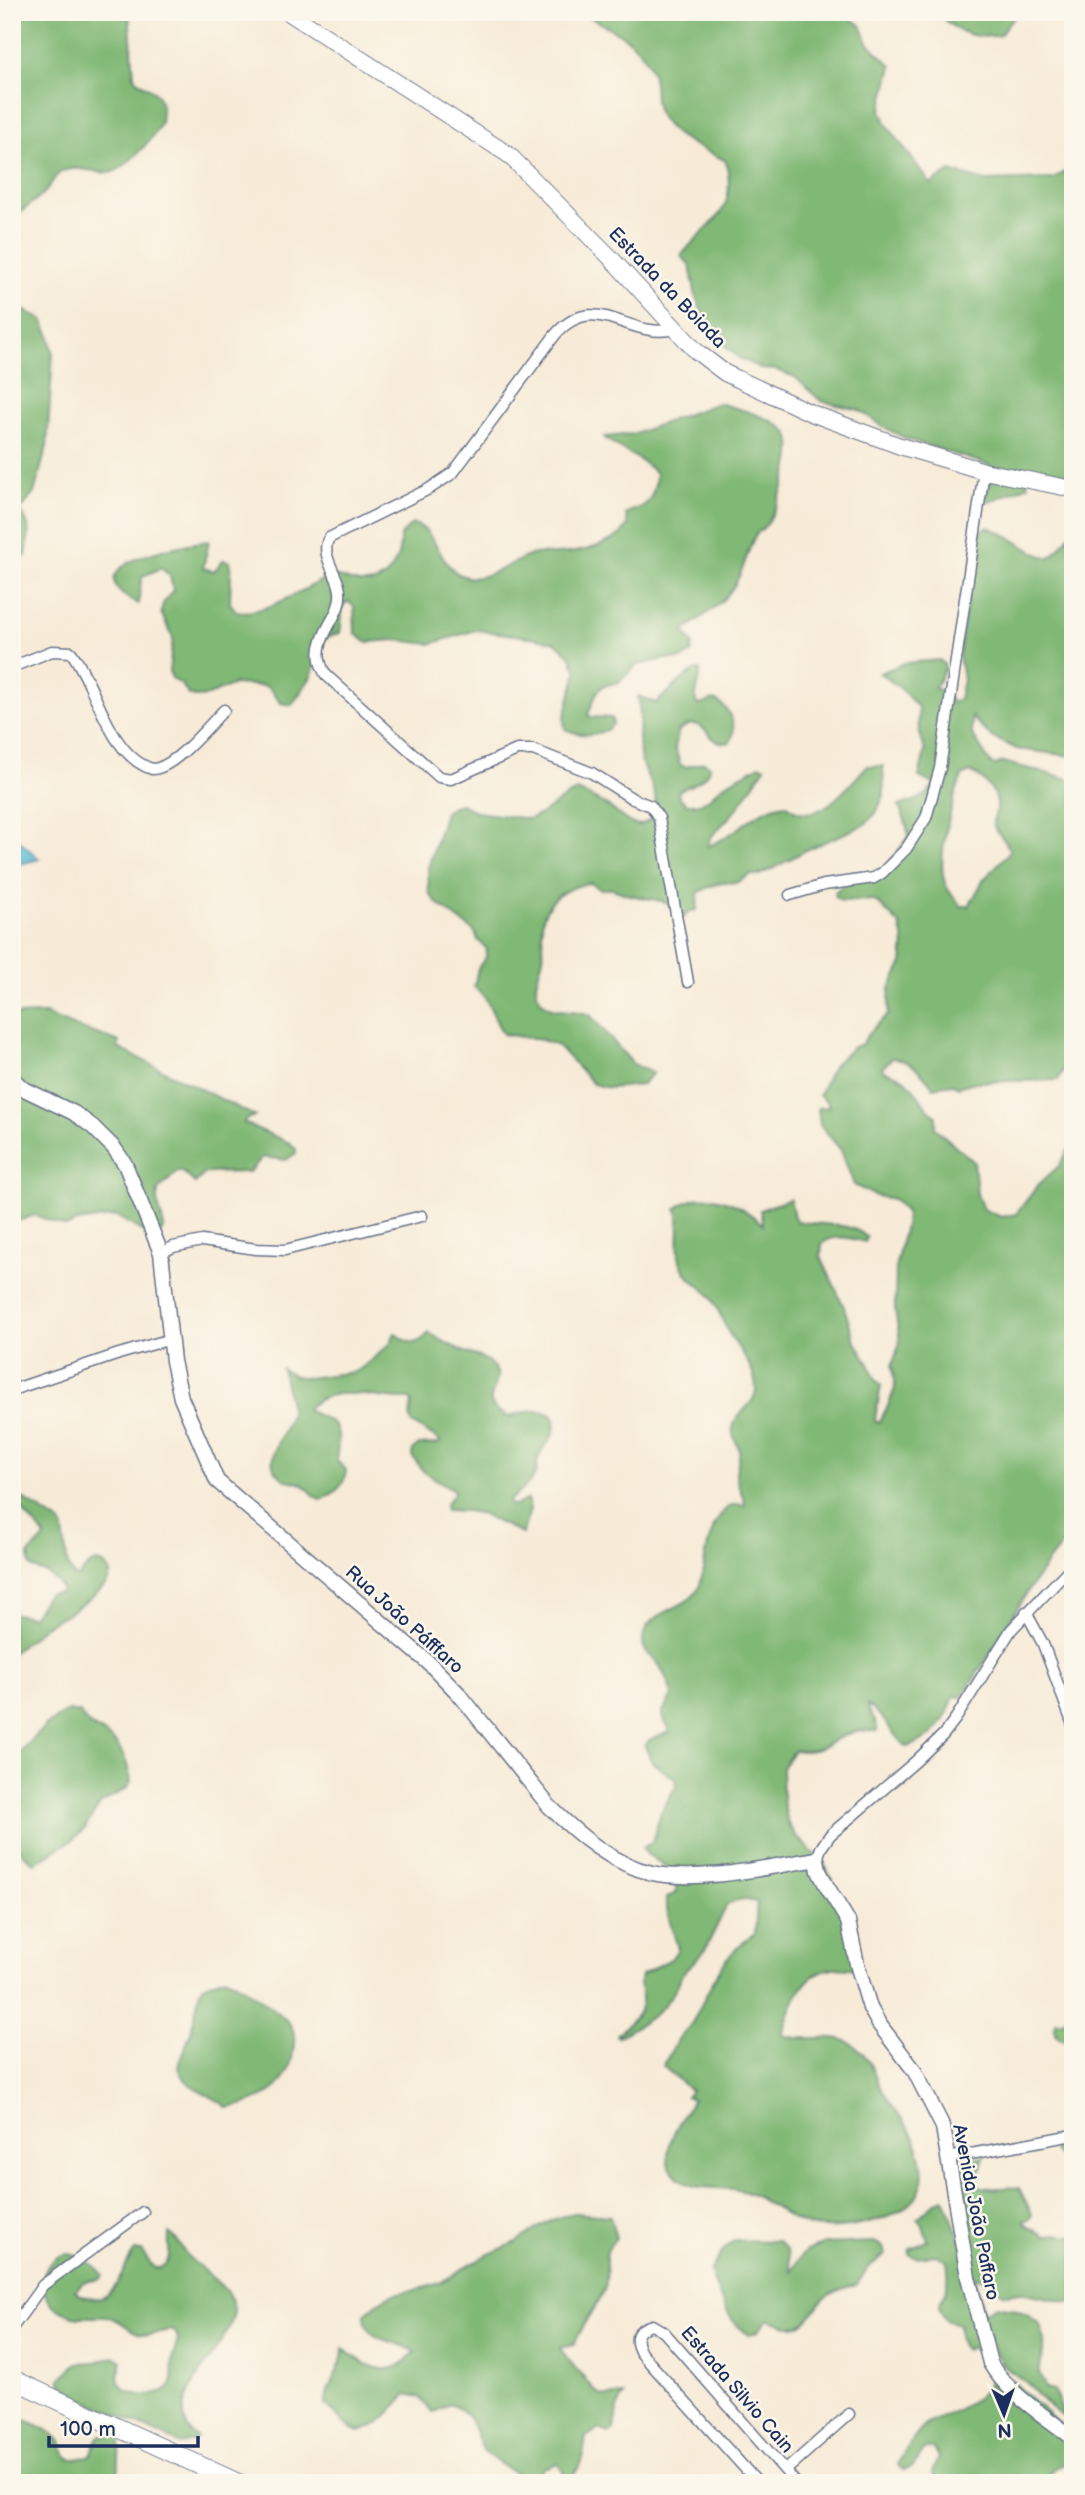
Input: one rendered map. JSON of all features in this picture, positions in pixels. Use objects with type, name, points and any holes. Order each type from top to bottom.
[{"type":"main road","name":"Estrada da Boiada","points":[[288,12],[509,155],[696,351],[725,373],[811,413],[900,446],[984,471],[1073,489]]},
{"type":"main road","points":[[12,2379],[238,2483]]},
{"type":"street","points":[[675,329],[653,332],[595,315],[572,319],[555,335],[453,472],[429,489],[329,538],[325,546],[339,585],[340,599],[323,637],[319,659],[326,675],[439,777],[451,779],[517,750],[528,749],[592,773],[633,799],[651,806],[659,818],[688,982]]},
{"type":"street","points":[[790,895],[824,885],[874,878],[906,849],[926,818],[940,768],[984,471]]},
{"type":"street","points":[[12,667],[52,652],[71,652],[120,743],[133,760],[152,769],[164,766],[180,754],[224,710]]},
{"type":"street","name":"Rua João Páfffaro","points":[[12,1078],[22,1088],[74,1113],[93,1127],[114,1148],[125,1164],[159,1246],[173,1361],[181,1398],[216,1481],[430,1664],[460,1695],[549,1806],[577,1833],[631,1865],[650,1872],[670,1875],[737,1871],[817,1859]]},
{"type":"street","points":[[159,1246],[173,1247],[202,1241],[256,1249],[285,1250],[422,1216]]},
{"type":"street","points":[[12,1390],[171,1339]]},
{"type":"street","points":[[817,1859],[830,1835],[916,1762],[943,1735],[1011,1630],[1073,1564]]},
{"type":"street","points":[[1026,1612],[1043,1643],[1073,1725]]},
{"type":"street","name":"Avenida João Paffaro","points":[[817,1859],[819,1871],[848,1921],[870,2008],[929,2095],[943,2127],[968,2277],[990,2363],[996,2374],[1010,2388],[1073,2438]]},
{"type":"street","points":[[949,2158],[1073,2135]]},
{"type":"street","points":[[12,2328],[43,2285],[143,2211]]},
{"type":"street","name":"Estrada Silvio Cain","points":[[758,2483],[641,2353],[636,2338],[643,2327],[652,2325],[664,2332],[796,2483]]},
{"type":"street","points":[[786,2470],[849,2414]]},
{"type":"green space","points":[[12,12],[129,12],[134,76],[158,96],[162,114],[161,122],[153,136],[122,167],[109,173],[79,169],[61,172],[44,193],[12,221]]},
{"type":"green space","points":[[580,12],[838,12],[861,25],[868,43],[892,66],[881,110],[887,125],[931,184],[950,171],[985,181],[1053,179],[1073,167],[1073,476],[1022,471],[1029,485],[988,502],[985,494],[995,472],[989,465],[907,439],[859,410],[821,401],[795,377],[776,370],[762,369],[739,358],[709,332],[696,297],[690,265],[681,256],[725,206],[729,180],[726,161],[686,141],[666,124],[657,110],[654,80],[641,52],[612,29]]},
{"type":"green space","points":[[937,12],[1022,12],[1009,22],[1000,35],[982,36],[965,33],[950,25]]},
{"type":"green space","points":[[12,252],[21,276],[14,297],[23,310],[42,319],[53,353],[47,446],[34,493],[20,511],[28,527],[26,556],[16,558],[12,553]]},
{"type":"green space","points":[[718,403],[764,418],[787,432],[791,440],[791,451],[781,492],[767,524],[754,538],[733,587],[719,604],[684,631],[693,644],[691,653],[682,659],[664,659],[637,665],[619,682],[603,686],[597,692],[588,715],[612,718],[613,724],[597,734],[565,729],[564,719],[577,672],[570,655],[555,642],[476,630],[430,644],[397,640],[366,642],[355,633],[354,607],[348,601],[343,606],[340,633],[324,640],[311,677],[292,705],[281,703],[265,686],[234,684],[207,696],[195,697],[189,695],[182,685],[172,678],[169,671],[173,638],[161,613],[163,604],[173,590],[170,576],[161,568],[143,576],[138,604],[120,592],[114,580],[119,570],[146,555],[209,541],[203,568],[214,571],[223,560],[229,561],[230,603],[236,611],[247,612],[271,606],[330,576],[359,583],[380,580],[396,562],[400,536],[412,524],[426,531],[455,572],[472,578],[490,574],[535,554],[586,550],[606,543],[623,532],[628,525],[626,514],[646,503],[653,491],[656,477],[656,473],[644,463],[604,437],[634,434]]},
{"type":"green space","points":[[987,527],[1048,558],[1073,531],[1073,756],[1017,749],[990,736],[972,717],[972,734],[991,764],[1003,762],[1073,780],[1073,1059],[1058,1080],[975,1082],[958,1087],[953,1084],[933,1087],[915,1067],[898,1059],[892,1058],[882,1068],[883,1071],[910,1084],[936,1116],[935,1128],[974,1162],[977,1194],[983,1209],[1001,1217],[1016,1214],[1039,1184],[1059,1166],[1073,1142],[1073,1533],[1041,1571],[961,1697],[954,1696],[947,1714],[931,1735],[906,1747],[879,1714],[868,1705],[877,1731],[854,1732],[813,1750],[794,1750],[782,1768],[783,1801],[788,1824],[796,1836],[824,1863],[846,1909],[859,1970],[842,1967],[816,1974],[799,1993],[782,2035],[840,2039],[859,2049],[869,2061],[883,2092],[914,2138],[923,2172],[922,2185],[917,2196],[897,2213],[857,2225],[821,2228],[799,2222],[746,2192],[685,2183],[677,2177],[668,2160],[674,2132],[693,2099],[686,2097],[691,2091],[663,2066],[679,2038],[692,2023],[725,1962],[755,1934],[757,1902],[742,1899],[727,1905],[705,1950],[682,1974],[676,1989],[665,2004],[653,2016],[618,2037],[617,2035],[640,2009],[641,1975],[671,1959],[678,1949],[667,1904],[667,1898],[677,1892],[677,1874],[647,1854],[643,1848],[652,1842],[661,1812],[676,1786],[675,1779],[652,1762],[645,1746],[649,1740],[669,1732],[662,1713],[672,1696],[662,1669],[643,1644],[645,1630],[657,1617],[691,1598],[697,1591],[715,1524],[732,1505],[745,1505],[736,1478],[739,1452],[733,1431],[738,1417],[753,1399],[756,1388],[750,1367],[714,1302],[682,1266],[676,1209],[698,1198],[721,1200],[744,1210],[763,1225],[760,1210],[790,1199],[797,1221],[844,1226],[867,1238],[865,1242],[843,1238],[827,1240],[822,1243],[821,1257],[844,1307],[855,1341],[881,1385],[875,1419],[879,1422],[895,1388],[892,1366],[900,1342],[895,1309],[896,1264],[906,1212],[893,1199],[876,1196],[854,1185],[841,1150],[820,1125],[818,1108],[829,1107],[819,1095],[835,1064],[851,1048],[862,1044],[870,1031],[888,1015],[890,988],[902,965],[904,940],[900,925],[877,902],[842,901],[835,897],[835,892],[842,886],[883,872],[909,836],[899,806],[924,796],[934,784],[919,777],[925,751],[919,730],[918,707],[900,688],[880,673],[905,663],[940,660],[945,669],[935,688],[946,693],[952,703],[959,699],[963,680],[959,655],[977,535]],"holes":[[[970,772],[989,786],[995,796],[997,807],[994,825],[1010,852],[984,879],[969,906],[961,906],[945,883],[942,860],[950,814],[962,776]]]},
{"type":"green space","points":[[696,670],[700,670],[700,674],[696,703],[700,705],[714,700],[724,707],[733,724],[733,736],[730,742],[722,743],[696,724],[679,730],[675,747],[680,765],[686,767],[704,762],[710,766],[702,779],[678,791],[679,797],[687,804],[700,804],[725,784],[760,765],[765,767],[737,809],[710,838],[708,846],[728,836],[755,816],[775,807],[786,804],[797,811],[808,813],[820,810],[840,795],[867,766],[883,766],[884,795],[876,813],[864,825],[806,850],[759,875],[750,875],[736,883],[721,883],[707,888],[698,893],[697,910],[690,911],[683,918],[682,912],[662,901],[613,889],[600,889],[590,883],[565,891],[552,902],[547,908],[542,926],[543,954],[536,984],[537,994],[544,1004],[550,1007],[590,1015],[633,1064],[653,1073],[641,1085],[609,1088],[593,1084],[558,1046],[542,1040],[503,1034],[488,1002],[474,987],[478,968],[486,957],[487,949],[478,940],[475,932],[436,902],[429,893],[428,868],[445,812],[461,804],[477,812],[529,819],[578,791],[597,800],[629,822],[646,822],[653,814],[655,802],[654,791],[642,765],[640,753],[638,696],[656,703]]},
{"type":"green space","points":[[46,1014],[119,1042],[118,1048],[255,1116],[246,1119],[244,1123],[290,1143],[296,1153],[286,1160],[263,1157],[249,1172],[205,1173],[195,1183],[178,1171],[158,1190],[157,1201],[164,1227],[161,1233],[145,1233],[116,1216],[77,1222],[66,1227],[35,1215],[12,1223],[12,1024],[16,1015]]},
{"type":"green space","points":[[395,1333],[413,1343],[429,1333],[486,1360],[498,1374],[491,1403],[500,1412],[510,1417],[532,1411],[552,1416],[555,1422],[554,1431],[539,1455],[536,1473],[508,1502],[515,1506],[527,1499],[530,1510],[522,1534],[483,1515],[446,1510],[445,1505],[454,1490],[424,1472],[412,1456],[413,1450],[419,1445],[438,1444],[440,1441],[412,1423],[410,1399],[341,1394],[317,1401],[306,1410],[335,1426],[338,1439],[336,1460],[346,1470],[344,1480],[335,1492],[321,1500],[303,1484],[284,1479],[276,1472],[273,1456],[290,1413],[282,1369],[295,1376],[307,1378],[354,1372],[390,1344]]},
{"type":"green space","points":[[19,1496],[62,1524],[68,1567],[74,1576],[79,1577],[87,1567],[97,1562],[105,1565],[110,1573],[99,1592],[42,1628],[12,1653],[12,1613],[32,1617],[48,1594],[60,1593],[63,1590],[51,1576],[31,1566],[29,1554],[45,1536],[24,1512]]},
{"type":"green space","points":[[68,1711],[80,1713],[88,1723],[116,1744],[126,1762],[131,1782],[127,1788],[100,1804],[85,1828],[74,1839],[35,1863],[12,1842],[15,1813],[12,1802],[12,1761],[45,1726]]},
{"type":"green space","points":[[225,1977],[279,2014],[294,2032],[290,2064],[279,2084],[252,2102],[228,2108],[193,2086],[178,2068],[191,2032],[200,1990],[203,1985]]},
{"type":"green space","points":[[1069,2015],[1073,2021],[1073,2045],[1057,2036],[1054,2028],[1056,2022],[1063,2022]]},
{"type":"green space","points":[[1073,2142],[1073,2168],[1054,2152],[1053,2146],[1056,2143]]},
{"type":"green space","points":[[984,2156],[979,2186],[1019,2188],[1032,2214],[1031,2218],[1024,2221],[1027,2226],[1046,2236],[1073,2236],[1073,2303],[1021,2292],[1005,2294],[980,2278],[974,2278],[984,2313],[996,2306],[1015,2309],[1040,2324],[1045,2341],[1039,2373],[1046,2389],[1054,2391],[1066,2419],[1005,2367],[997,2356],[988,2333],[988,2359],[1073,2437],[1073,2460],[1055,2468],[1042,2483],[938,2483],[932,2472],[938,2457],[931,2448],[924,2450],[910,2468],[903,2470],[898,2465],[922,2429],[972,2401],[990,2381],[978,2354],[971,2347],[966,2350],[962,2345],[959,2324],[945,2320],[939,2308],[947,2287],[947,2262],[937,2255],[916,2257],[909,2254],[910,2249],[928,2241],[922,2223],[917,2219],[934,2203],[944,2198],[967,2256],[971,2257],[971,2228],[956,2182],[963,2164],[975,2157]]},
{"type":"green space","points":[[574,2213],[610,2216],[616,2238],[607,2251],[607,2277],[601,2297],[574,2345],[560,2348],[598,2393],[606,2396],[624,2395],[617,2409],[614,2430],[610,2433],[599,2429],[586,2437],[580,2463],[572,2477],[566,2476],[558,2463],[543,2468],[530,2482],[487,2454],[469,2418],[449,2404],[432,2413],[420,2397],[406,2394],[380,2422],[358,2432],[347,2426],[326,2404],[343,2348],[368,2365],[382,2369],[397,2367],[415,2352],[384,2340],[370,2331],[365,2314],[375,2305],[393,2295],[439,2283],[551,2221]]},
{"type":"green space","points":[[169,2233],[185,2253],[224,2289],[233,2304],[233,2318],[201,2371],[184,2407],[186,2423],[197,2437],[181,2444],[79,2397],[61,2384],[61,2378],[77,2363],[96,2362],[114,2356],[122,2361],[118,2378],[126,2390],[142,2395],[159,2393],[172,2384],[173,2356],[178,2339],[176,2333],[172,2330],[150,2335],[140,2334],[112,2318],[74,2316],[57,2308],[47,2297],[43,2285],[45,2272],[51,2262],[61,2256],[73,2255],[94,2265],[103,2275],[100,2279],[83,2282],[75,2291],[80,2295],[102,2298],[119,2281],[135,2251],[141,2251],[154,2268],[165,2264],[169,2255]]},
{"type":"green space","points":[[734,2240],[778,2241],[787,2250],[791,2271],[805,2251],[825,2244],[874,2242],[882,2246],[886,2254],[870,2266],[856,2285],[839,2290],[824,2299],[802,2324],[787,2326],[768,2319],[757,2332],[749,2334],[729,2315],[710,2271]]},
{"type":"green space","points":[[12,2418],[31,2422],[49,2431],[60,2441],[67,2457],[72,2459],[91,2455],[102,2435],[120,2436],[118,2483],[12,2483]]},
{"type":"water","points":[[12,834],[39,859],[12,866]]}]
